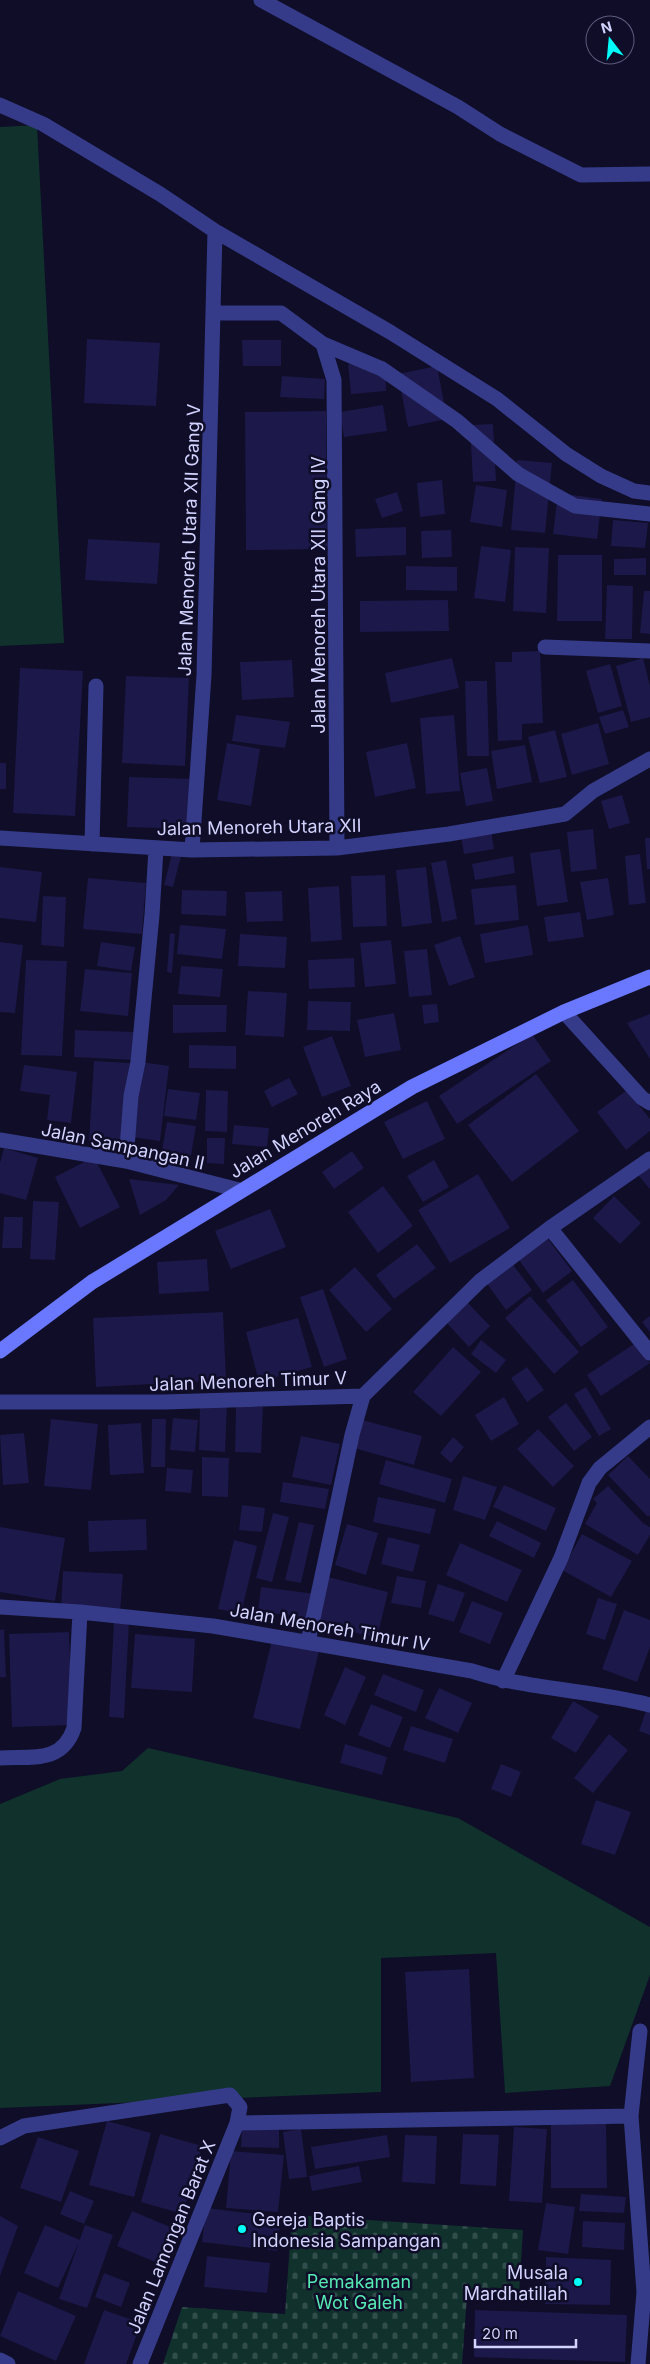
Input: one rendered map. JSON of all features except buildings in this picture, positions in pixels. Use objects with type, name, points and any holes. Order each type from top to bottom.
[{"type":"main road","name":"Jalan Menoreh Raya","points":[[0,1351],[92,1282],[239,1190],[412,1086],[564,1012],[650,977]]},
{"type":"street","points":[[261,0],[458,107],[500,134],[581,175],[650,174]]},
{"type":"street","points":[[0,105],[42,124],[160,194],[215,231],[300,279],[497,398],[566,454],[601,476],[634,491],[650,493]]},
{"type":"street","name":"Jalan Menoreh Utara XII Gang V","points":[[192,850],[204,675],[215,231]]},
{"type":"street","points":[[214,313],[281,314],[323,344],[382,369],[457,421],[518,474],[575,506],[650,514]]},
{"type":"street","name":"Jalan Menoreh Utara XII Gang IV","points":[[323,344],[334,380],[337,848]]},
{"type":"street","points":[[545,647],[650,651]]},
{"type":"street","points":[[92,844],[96,686]]},
{"type":"street","name":"Jalan Menoreh Utara XII","points":[[0,838],[192,850],[337,848],[449,834],[566,814],[593,790],[650,759]]},
{"type":"street","points":[[126,1162],[131,1096],[138,1062],[144,1002],[156,848]]},
{"type":"street","points":[[564,1012],[642,1098],[650,1103]]},
{"type":"street","name":"Jalan Sampangan II","points":[[0,1140],[126,1162],[239,1190]]},
{"type":"street","name":"Jalan Menoreh Timur V","points":[[0,1402],[164,1402],[363,1396],[480,1281],[550,1228],[650,1159]]},
{"type":"street","points":[[550,1228],[650,1353]]},
{"type":"street","points":[[308,1642],[352,1434],[363,1396]]},
{"type":"street","points":[[503,1681],[561,1558],[589,1483],[600,1468],[650,1427]]},
{"type":"street","name":"Jalan Menoreh Timur IV","points":[[0,1607],[80,1612],[213,1626],[472,1671],[503,1681],[622,1698],[650,1705]]},
{"type":"street","points":[[0,1758],[51,1756],[70,1741],[74,1728],[80,1612]]},
{"type":"street","points":[[638,2364],[647,2292],[631,2116],[640,2031]]},
{"type":"street","points":[[0,2138],[24,2126],[230,2095],[240,2107],[237,2123],[631,2116]]},
{"type":"street","name":"Jalan Lamongan Barat X","points":[[140,2364],[237,2123]]},
{"type":"street","points":[[0,2360],[8,2364]]},
{"type":"green space","points":[[37,125],[64,643],[0,646],[0,127]]},
{"type":"green space","points":[[148,1748],[458,1818],[650,1927],[650,1975],[610,2086],[505,2093],[496,1953],[381,1958],[381,2092],[0,2108],[0,1804],[60,1779],[122,1771]]},
{"type":"green space","name":"Pemakaman Wot Galeh","points":[[292,2215],[523,2230],[519,2294],[467,2296],[462,2364],[163,2364],[182,2307],[285,2314]]},
{"type":"place","name":"Gereja Baptis Indonesia Sampangan","points":[[242,2229]]},
{"type":"place","name":"Musala Mardhatillah","points":[[578,2282]]}]
